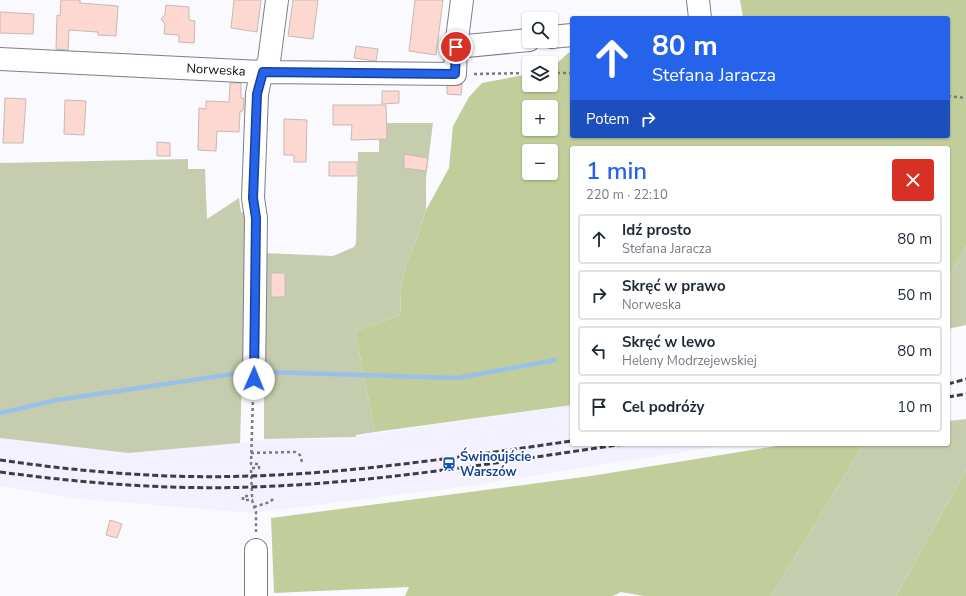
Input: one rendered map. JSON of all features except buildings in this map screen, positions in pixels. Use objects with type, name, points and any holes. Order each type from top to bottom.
[{"type":"street","points":[[254,379],[256,218],[253,198],[257,94],[263,72],[269,60],[277,0]]},
{"type":"street","points":[[455,74],[456,47],[462,0]]},
{"type":"street","points":[[698,0],[700,16]]},
{"type":"street","points":[[558,36],[570,35]]},
{"type":"street","points":[[456,47],[522,41]]},
{"type":"street","name":"Norweska","points":[[0,59],[263,72],[455,74]]},
{"type":"street","points":[[256,550],[256,596]]},
{"type":"path","points":[[558,73],[570,73]]},
{"type":"path","points":[[455,74],[522,74]]},
{"type":"path","points":[[950,96],[966,98]]},
{"type":"path","points":[[254,379],[251,464],[259,464],[259,468],[251,468],[252,496],[243,496],[243,500],[252,500],[256,512]]},
{"type":"path","points":[[251,453],[295,452],[300,455],[302,462]]},
{"type":"path","points":[[254,507],[270,502],[273,499]]},
{"type":"shaded area","points":[[570,405],[570,446],[720,446],[468,486],[252,513],[82,499],[0,486],[0,438],[128,453],[240,443],[264,439],[336,439]]},
{"type":"green space","points":[[740,0],[966,0],[966,247],[950,275],[950,146],[570,146],[570,405],[375,432],[355,331],[401,315],[400,288],[406,264],[426,210],[449,168],[453,126],[469,97],[482,83],[522,75],[522,92],[558,92],[558,62],[570,52],[570,138],[950,138],[950,16],[743,16]]},
{"type":"green space","points":[[379,123],[433,123],[426,178],[426,210],[406,264],[400,288],[401,315],[355,331],[375,432],[356,435],[356,437],[264,439],[264,253],[333,256],[354,247],[356,243],[358,152],[379,152]]},
{"type":"green space","points":[[188,159],[188,169],[205,169],[207,219],[239,198],[241,212],[247,213],[249,362],[242,376],[240,443],[128,453],[0,438],[0,163]]},
{"type":"green space","points":[[966,247],[966,325],[950,329],[950,275]]},
{"type":"green space","points":[[966,419],[966,470],[896,596],[771,596],[863,446],[950,446],[950,421]]},
{"type":"green space","points":[[777,446],[863,446],[771,596],[644,596],[621,592],[613,596],[405,596],[409,587],[274,593],[271,518],[591,476]]},
{"type":"green space","points":[[966,470],[966,596],[896,596]]},
{"type":"waterway","points":[[266,372],[458,378],[555,360]]},
{"type":"waterway","points":[[0,413],[57,400],[247,372]]},
{"type":"railway","points":[[950,383],[966,379]]},
{"type":"railway","points":[[950,397],[966,394]]},
{"type":"railway","points":[[0,460],[125,474],[219,477],[250,476],[371,468],[570,441]]},
{"type":"railway","points":[[0,472],[125,485],[220,488],[299,485],[438,471],[610,446]]},
{"type":"place","name":"Świnoujście Warszów","points":[[449,464]]},
{"type":"route","points":[[254,379],[256,218],[253,198],[257,94],[263,72],[455,74],[456,47]]}]
